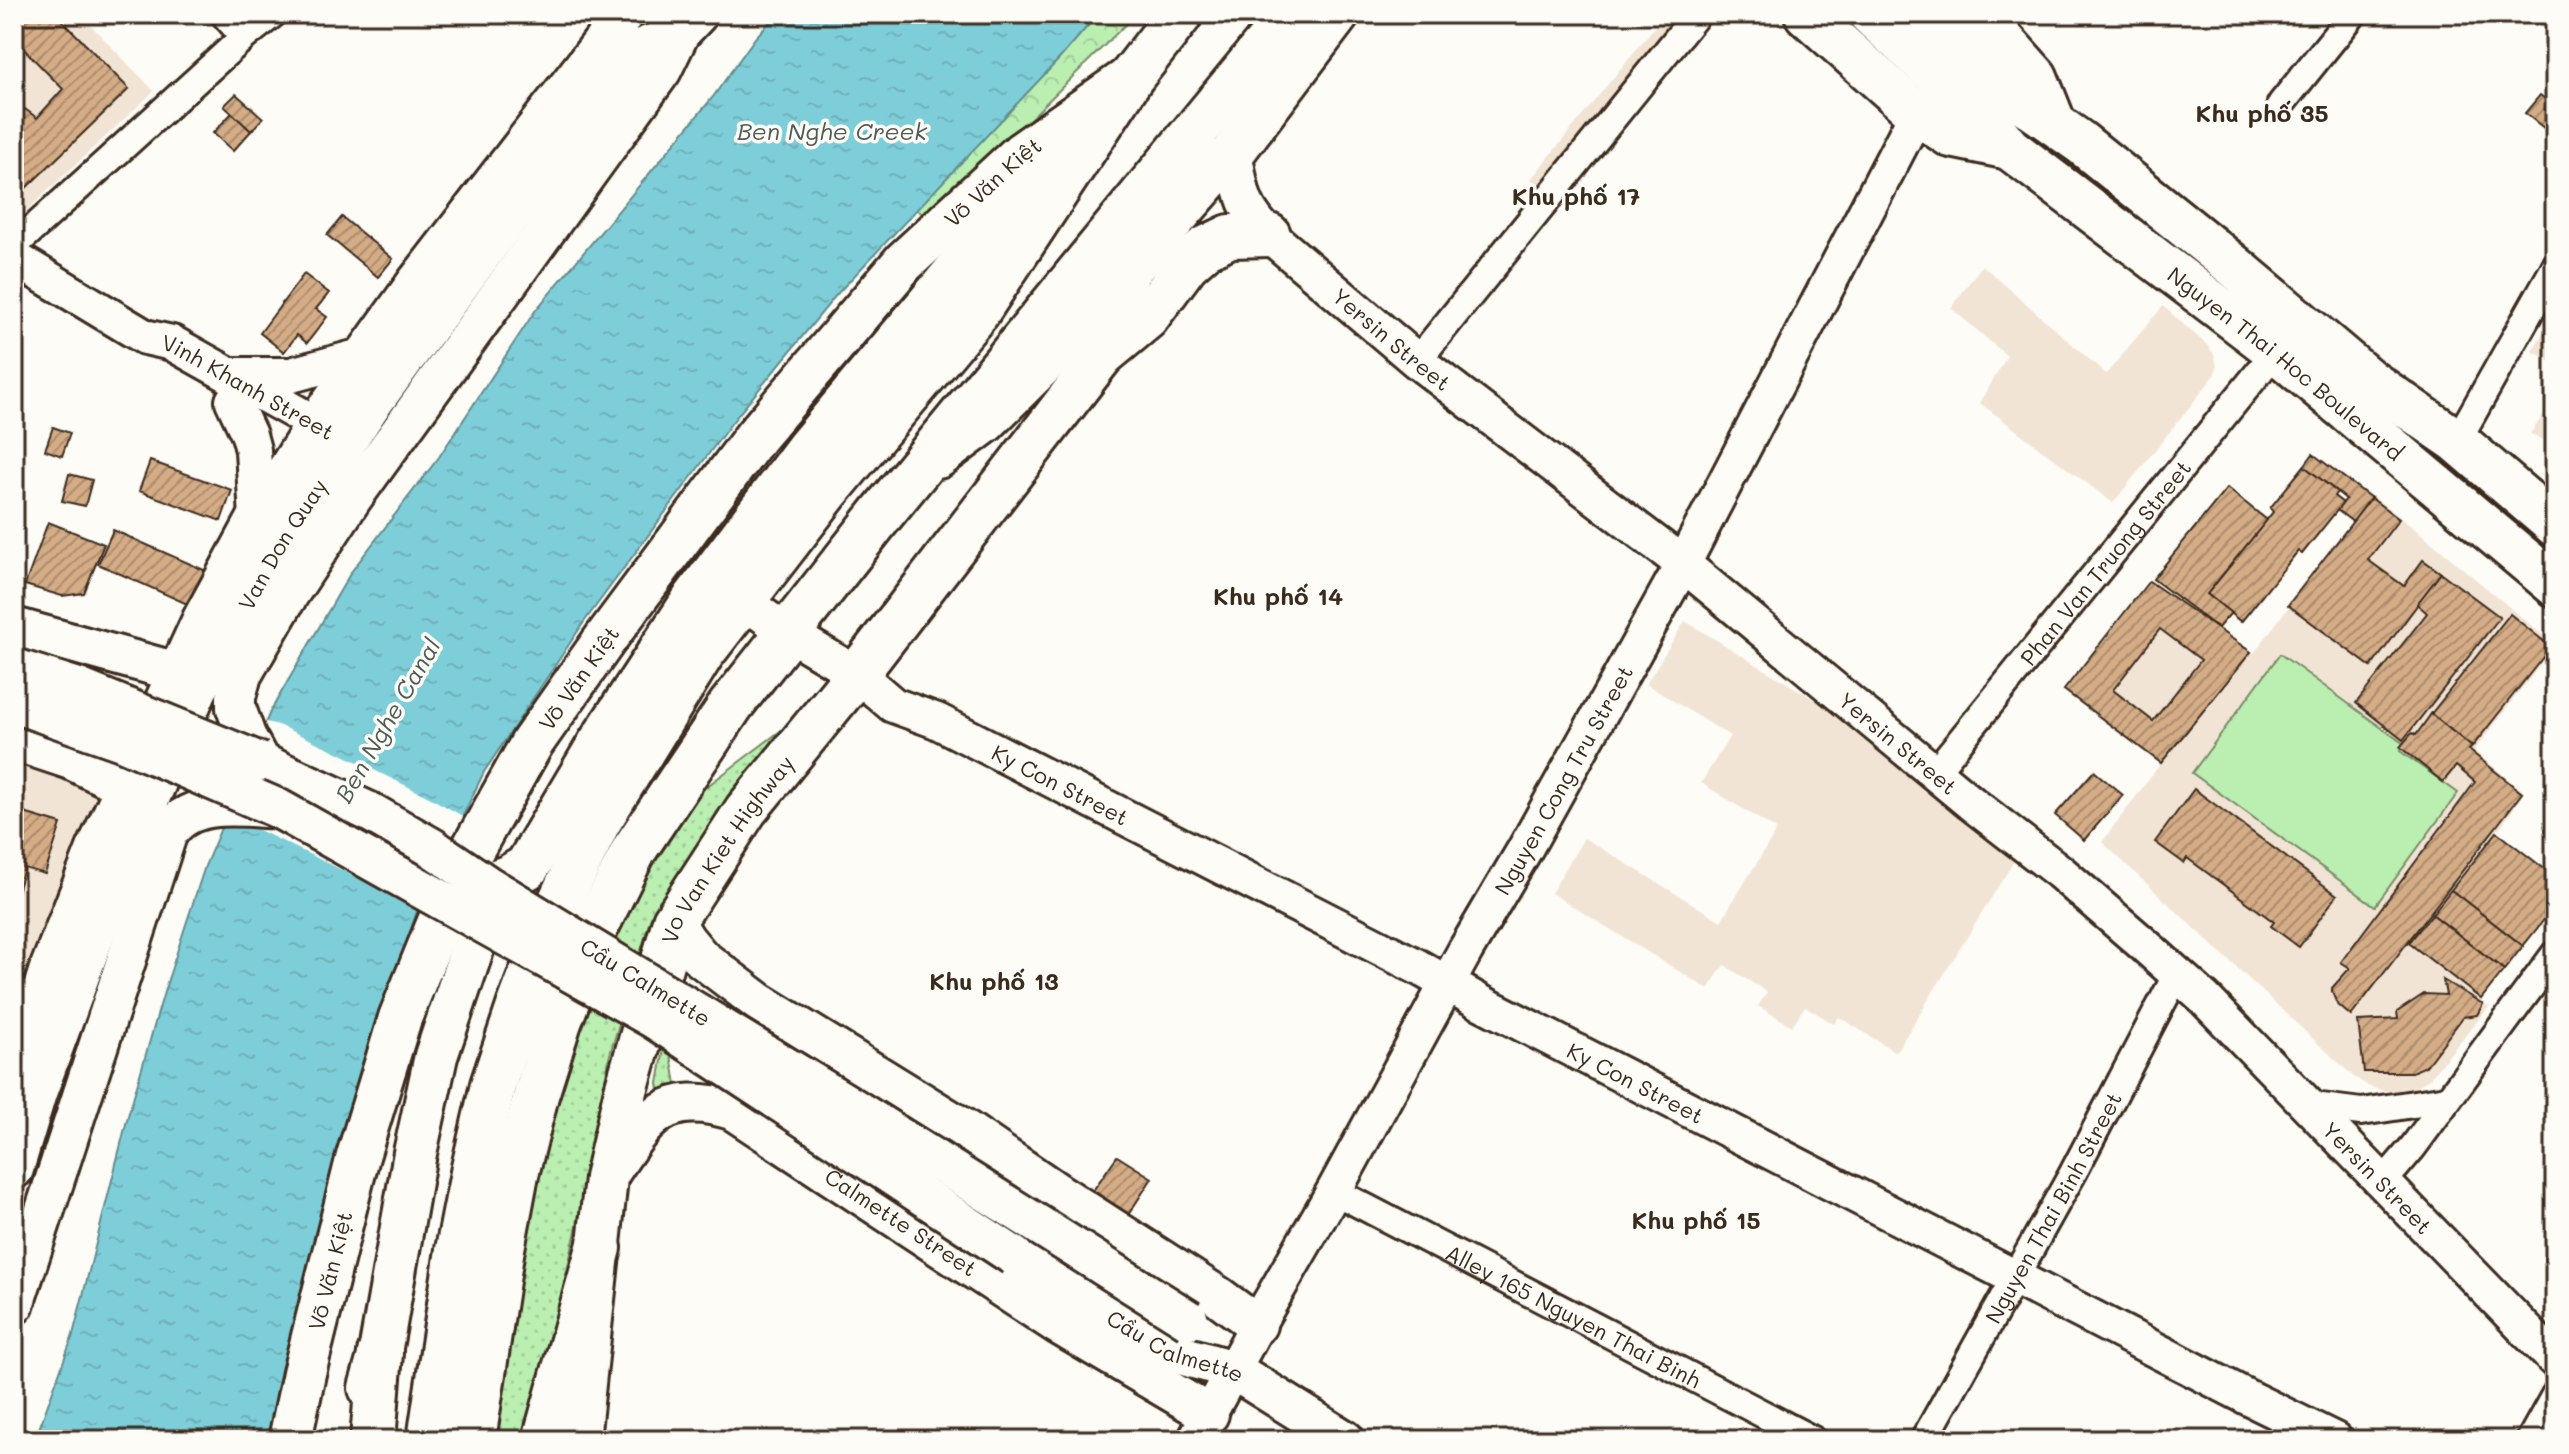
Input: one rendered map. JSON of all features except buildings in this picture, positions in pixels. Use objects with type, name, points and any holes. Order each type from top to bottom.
[{"type":"highway","name":"Võ Văn Kiệt","points":[[430,1440],[458,1250],[493,1085],[554,915],[597,824],[702,653],[827,491],[977,312],[1132,76],[1180,14]]},
{"type":"highway","points":[[473,1440],[501,1254],[516,1174],[536,1095],[559,1022],[593,933],[634,850],[731,705],[912,476],[1291,14]]},
{"type":"highway","points":[[484,904],[510,877],[527,867],[600,744],[695,599],[807,450],[1003,216],[1132,76]]},
{"type":"highway","name":"Võ Văn Kiệt","points":[[411,1440],[439,1246],[456,1163],[493,1030],[535,910],[605,772],[692,636],[742,600]]},
{"type":"highway","points":[[545,1440],[599,1248]]},
{"type":"highway","points":[[373,1440],[380,1353]]},
{"type":"highway","points":[[380,1353],[385,1440]]},
{"type":"main road","points":[[912,476],[985,422],[1073,334],[1234,151],[1338,14]]},
{"type":"main road","name":"Nguyen Thai Hoc Boulevard","points":[[1806,14],[1917,113],[1951,136],[2003,121],[2054,123],[2234,266],[2370,381],[2457,441],[2555,525]]},
{"type":"main road","points":[[1870,14],[2003,121]]},
{"type":"main road","points":[[1920,14],[2003,121]]},
{"type":"main road","name":"Van Don Quay","points":[[14,1169],[37,1093],[107,902],[198,689],[280,542],[365,355],[621,15]]},
{"type":"main road","points":[[1982,15],[2036,77],[2054,123]]},
{"type":"main road","points":[[260,762],[236,708],[242,675],[254,652],[353,497],[662,70],[689,24]]},
{"type":"main road","name":"Van Don Quay","points":[[14,1082],[48,972],[96,849],[203,617],[257,518],[325,442],[479,256],[585,114],[639,49],[689,24]]},
{"type":"main road","name":"Võ Văn Kiệt","points":[[290,1440],[358,1156],[400,1018],[458,875],[532,743],[756,436],[904,262],[1022,153],[1132,76]]},
{"type":"main road","name":"Nguyen Thai Hoc Boulevard","points":[[2003,121],[2555,585]]},
{"type":"main road","points":[[1101,357],[1147,318],[1187,264],[1205,248],[1230,236],[1269,235]]},
{"type":"main road","points":[[1101,357],[1115,325],[1128,271]]},
{"type":"main road","name":"Vo Van Kiet Highway","points":[[578,1440],[606,1178],[625,1094],[674,921],[746,810],[857,674],[1101,357]]},
{"type":"main road","points":[[14,627],[177,672]]},
{"type":"main road","name":"Cầu Calmette","points":[[14,668],[81,689],[260,762],[370,812],[431,847],[484,904],[1014,1256],[1179,1357],[1233,1370]]},
{"type":"main road","name":"Cầu Calmette","points":[[14,703],[122,741],[279,809],[484,904],[852,1107],[1189,1320],[1200,1328],[1233,1370]]},
{"type":"main road","points":[[14,741],[71,760],[124,786]]},
{"type":"main road","points":[[14,1305],[172,825],[198,810],[209,808],[279,809]]},
{"type":"main road","points":[[355,1440],[380,1353],[409,1183],[436,1056],[484,904]]},
{"type":"main road","points":[[674,921],[701,958],[759,1002],[960,1126],[1257,1325]]},
{"type":"main road","points":[[750,1121],[807,1030]]},
{"type":"main road","name":"Calmette Street","points":[[606,1178],[636,1134],[659,1111],[685,1104],[732,1110],[1057,1324],[1202,1427]]},
{"type":"main road","points":[[1233,1370],[1345,1440]]},
{"type":"street","points":[[224,14],[244,37]]},
{"type":"street","points":[[14,246],[273,14]]},
{"type":"street","points":[[1417,361],[1697,14]]},
{"type":"street","points":[[2281,104],[2353,14]]},
{"type":"street","name":"Nguyen Cong Tru Street","points":[[1202,1427],[1683,564],[1917,113]]},
{"type":"street","name":"Yersin Street","points":[[1234,151],[1242,198],[1251,215],[1269,235],[1417,361],[1683,564],[2060,872],[2177,974],[2384,1181],[2555,1360]]},
{"type":"street","name":"Vinh Khanh Street","points":[[14,258],[145,337],[162,358],[231,388],[325,442]]},
{"type":"street","points":[[2457,441],[2555,267]]},
{"type":"street","name":"Phan Van Truong Street","points":[[1935,772],[2276,351]]},
{"type":"street","points":[[257,518],[253,450],[231,388],[365,355]]},
{"type":"street","name":"Ky Con Street","points":[[742,600],[788,633],[857,674],[906,689],[937,721],[2335,1440]]},
{"type":"street","points":[[2384,1181],[2413,1147],[2555,954]]},
{"type":"street","name":"Nguyen Thai Binh Street","points":[[1924,1440],[2073,1173],[2177,974]]},
{"type":"street","points":[[2306,1105],[2361,1112],[2447,1099]]},
{"type":"street","name":"Alley 165 Nguyen Thai Binh","points":[[1334,1191],[1813,1440]]},
{"type":"street","points":[[2530,1440],[2555,1395]]},
{"type":"shaded area","points":[[14,14],[80,14],[154,91],[24,213],[14,205]]},
{"type":"shaded area","points":[[1665,14],[1693,14],[1548,193],[1531,179]]},
{"type":"shaded area","points":[[1982,265],[2106,374],[2163,306],[2215,356],[2217,367],[2214,376],[2113,503],[1980,403],[2007,356],[1951,308]]},
{"type":"shaded area","points":[[2555,312],[2555,364],[2532,351]]},
{"type":"shaded area","points":[[2555,398],[2555,439],[2552,444],[2530,434]]},
{"type":"shaded area","points":[[2372,496],[2555,645],[2474,751],[2524,792],[2509,816],[2407,943],[2489,1007],[2429,1079],[2399,1092],[2370,1087],[2354,1077],[2102,842],[2161,763],[2064,690],[2149,581],[2254,653]]},
{"type":"shaded area","points":[[1685,621],[2032,832],[1896,1052],[1839,1017],[1834,1024],[1805,1006],[1792,1026],[1758,1006],[1767,992],[1724,965],[1708,989],[1551,893],[1584,838],[1721,921],[1777,830],[1701,783],[1730,736],[1646,684]]},
{"type":"shaded area","points":[[14,752],[98,791],[14,995]]},
{"type":"green space","points":[[1098,14],[1136,14],[929,219],[916,209],[1060,58]]},
{"type":"green space","points":[[2280,654],[2404,744],[2400,751],[2458,793],[2375,906],[2192,773]]},
{"type":"green space","points":[[803,714],[732,804],[649,924],[610,1054],[575,1235],[541,1387],[525,1440],[494,1440],[532,1187],[559,1076],[620,917],[702,790]]},
{"type":"green space","points":[[667,1032],[677,1090],[666,1091],[659,1089],[658,1083]]},
{"type":"water","name":"Ben Nghe Creek","points":[[777,14],[1098,14],[837,294],[733,421],[584,622],[484,772],[417,911],[360,1078],[271,1440],[35,1440],[73,1335],[128,1116],[164,992],[205,866],[270,712],[351,572],[439,457],[535,311],[713,97],[755,38]]},
{"type":"pier","points":[[262,721],[329,748],[466,818],[421,912],[381,889],[224,813]]},
{"type":"district","name":"Khu phố 35","points":[[2262,112]]},
{"type":"district","name":"Khu phố 17","points":[[1576,195]]},
{"type":"district","name":"Khu phố 14","points":[[1278,595]]},
{"type":"district","name":"Khu phố 13","points":[[994,980]]},
{"type":"district","name":"Khu phố 15","points":[[1696,1219]]},
{"type":"water label","name":"Ben Nghe Canal","points":[[387,720]]}]
